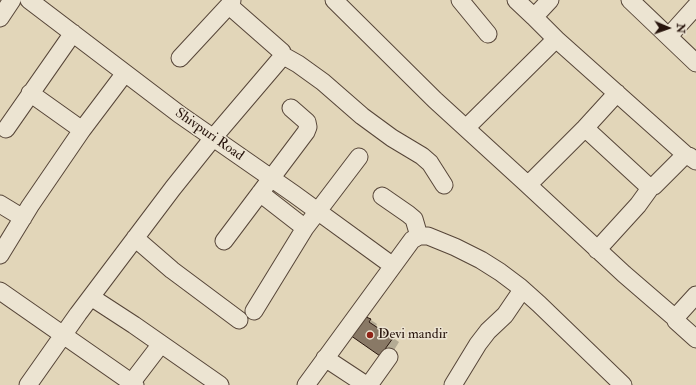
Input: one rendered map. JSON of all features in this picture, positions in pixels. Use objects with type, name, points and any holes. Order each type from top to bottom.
[{"type":"street","points":[[0,18],[12,0]]},
{"type":"street","name":"Shivpuri Road","points":[[29,0],[179,114],[393,266]]},
{"type":"street","points":[[334,0],[435,100],[597,250],[675,318],[676,321],[696,339]]},
{"type":"street","points":[[460,0],[488,34]]},
{"type":"street","points":[[516,0],[556,39],[691,158],[651,187],[638,205],[597,250]]},
{"type":"street","points":[[534,17],[550,0]]},
{"type":"street","points":[[630,0],[696,63]]},
{"type":"street","points":[[232,2],[231,6],[233,9],[282,52],[282,55],[298,64],[323,82],[381,131],[399,144],[422,156],[430,163],[444,185]]},
{"type":"street","points":[[180,58],[232,2]]},
{"type":"street","points":[[669,36],[696,6]]},
{"type":"street","points":[[6,129],[73,33]]},
{"type":"street","points":[[466,128],[556,39]]},
{"type":"street","points":[[28,385],[90,297],[135,238],[213,138],[282,55]]},
{"type":"street","points":[[0,255],[82,130],[125,73]]},
{"type":"street","points":[[30,93],[82,130]]},
{"type":"street","points":[[528,185],[586,128],[616,93]]},
{"type":"street","points":[[224,241],[306,132],[308,127],[307,122],[291,108]]},
{"type":"street","points":[[586,128],[649,187],[651,187]]},
{"type":"street","points":[[135,238],[172,270],[247,316],[305,228],[359,157]]},
{"type":"street","points":[[260,193],[305,228]]},
{"type":"street","points":[[382,196],[414,219],[419,236]]},
{"type":"street","points":[[0,204],[23,218]]},
{"type":"street","points":[[306,385],[412,240],[419,236],[428,236],[454,247],[481,260],[500,272],[522,290],[615,383]]},
{"type":"street","points":[[453,385],[478,344],[488,331],[505,315],[522,290]]},
{"type":"street","points":[[0,291],[134,384],[161,344]]},
{"type":"street","points":[[675,318],[696,295]]},
{"type":"street","points":[[90,297],[220,385]]},
{"type":"street","points":[[325,358],[367,385],[389,357]]},
{"type":"building","name":"Devi mandir","points":[[361,315],[371,319],[369,322],[393,338],[380,356],[347,333]]},
{"type":"place","name":"Devi mandir","points":[[370,335]]}]
